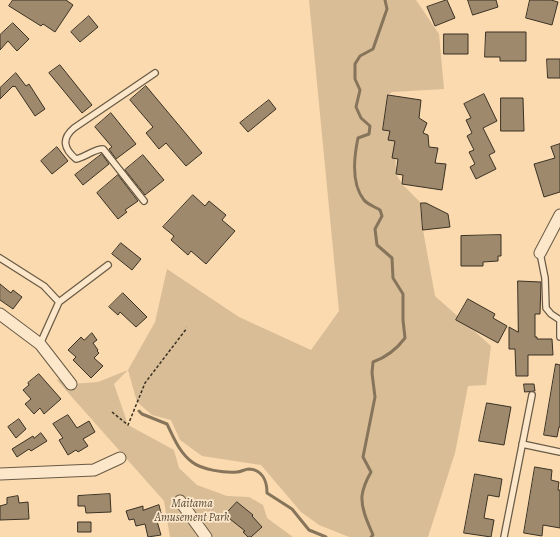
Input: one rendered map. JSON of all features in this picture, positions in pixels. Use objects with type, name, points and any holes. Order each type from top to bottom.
[{"type":"street","points":[[540,253],[560,214]]},
{"type":"street","points":[[0,314],[40,344],[71,384]]},
{"type":"street","points":[[0,474],[94,470],[120,458]]},
{"type":"street","points":[[180,501],[206,537]]},
{"type":"lane","points":[[144,201],[103,149],[98,149],[84,157],[76,159],[70,154],[66,147],[65,140],[67,133],[155,73]]},
{"type":"lane","points":[[540,253],[545,278],[546,308],[551,314],[560,320],[560,337]]},
{"type":"lane","points":[[0,258],[44,286],[59,302]]},
{"type":"lane","points":[[40,344],[59,302],[108,265]]},
{"type":"lane","points":[[504,537],[532,395]]},
{"type":"lane","points":[[522,444],[560,452]]},
{"type":"path","points":[[112,412],[128,424],[145,383],[187,328]]},
{"type":"green space","points":[[309,0],[416,0],[439,34],[444,89],[392,92],[388,95],[390,131],[395,141],[396,174],[402,184],[421,203],[423,230],[435,296],[491,346],[486,385],[468,386],[455,453],[428,537],[349,537],[319,525],[301,512],[261,465],[202,456],[180,440],[171,420],[152,415],[137,402],[128,370],[155,322],[167,269],[239,317],[311,350],[339,311]]},
{"type":"green space","name":"Maitama Amusement Park","points":[[128,370],[114,384],[128,425],[174,450],[179,468],[197,485],[227,496],[249,497],[263,505],[267,518],[293,537],[170,537],[164,501],[56,379],[71,384],[98,382]]},
{"type":"building","points":[[13,0],[66,0],[73,5],[55,32],[43,24],[41,26],[9,6]]},
{"type":"building","points":[[447,0],[455,18],[435,26],[427,7]]},
{"type":"building","points":[[468,0],[496,0],[498,7],[473,15]]},
{"type":"building","points":[[530,0],[551,0],[558,2],[552,25],[526,18]]},
{"type":"building","points":[[89,16],[98,27],[80,42],[71,32]]},
{"type":"building","points":[[13,23],[29,39],[17,51],[8,41],[0,50],[0,35]]},
{"type":"building","points":[[486,32],[526,32],[526,61],[500,61],[500,57],[485,57]]},
{"type":"building","points":[[444,34],[468,34],[468,54],[444,54]]},
{"type":"building","points":[[547,59],[560,59],[560,78],[548,78]]},
{"type":"building","points":[[60,65],[92,105],[82,113],[49,73]]},
{"type":"building","points":[[16,73],[26,86],[29,84],[45,109],[35,116],[15,86],[13,86],[0,99],[0,88]]},
{"type":"building","points":[[146,86],[202,153],[186,166],[166,143],[159,149],[146,133],[153,127],[130,100]]},
{"type":"building","points":[[484,94],[497,121],[483,128],[495,152],[489,155],[496,169],[476,179],[470,167],[475,164],[469,152],[474,150],[467,136],[472,133],[466,120],[471,118],[464,104]]},
{"type":"building","points":[[388,95],[421,100],[419,118],[427,123],[423,133],[428,135],[429,147],[438,148],[435,163],[446,164],[442,190],[402,184],[403,175],[396,174],[398,159],[392,158],[395,141],[388,140],[390,131],[383,130]]},
{"type":"building","points":[[501,98],[523,98],[524,131],[501,131]]},
{"type":"building","points":[[269,100],[276,109],[248,132],[240,123]]},
{"type":"building","points":[[111,113],[136,144],[116,159],[109,149],[112,147],[95,127]]},
{"type":"building","points":[[560,144],[560,192],[544,197],[534,164],[555,158],[551,147]]},
{"type":"building","points":[[57,147],[68,161],[52,174],[41,161]]},
{"type":"building","points":[[102,154],[109,164],[83,185],[75,175]]},
{"type":"building","points":[[143,155],[164,180],[145,195],[125,170]]},
{"type":"building","points":[[118,175],[138,201],[125,210],[127,212],[118,219],[97,193]]},
{"type":"building","points":[[193,195],[205,206],[209,201],[226,215],[222,220],[235,231],[206,264],[191,251],[188,255],[171,240],[174,236],[163,227]]},
{"type":"building","points":[[421,203],[426,203],[448,214],[450,227],[423,230]]},
{"type":"building","points":[[501,235],[501,256],[498,256],[498,261],[483,262],[483,266],[461,266],[461,236]]},
{"type":"building","points":[[121,243],[141,259],[132,270],[112,254]]},
{"type":"building","points":[[518,281],[541,282],[540,314],[535,314],[535,337],[537,337],[537,339],[552,339],[553,355],[528,355],[528,376],[516,376],[515,349],[509,349],[509,327],[518,332]]},
{"type":"building","points":[[0,284],[11,293],[13,290],[22,297],[13,309],[0,300]]},
{"type":"building","points":[[123,293],[147,317],[136,327],[120,312],[118,315],[109,307]]},
{"type":"building","points":[[468,299],[495,314],[493,318],[507,326],[498,343],[456,320]]},
{"type":"building","points":[[92,333],[97,340],[93,343],[99,353],[94,358],[103,366],[91,378],[73,360],[76,357],[68,350],[81,337],[84,340]]},
{"type":"building","points":[[556,364],[560,365],[560,427],[557,437],[544,435]]},
{"type":"building","points":[[39,374],[61,399],[44,414],[40,408],[34,414],[25,404],[31,399],[23,390],[29,385],[28,383]]},
{"type":"building","points":[[524,384],[534,384],[535,391],[525,392]]},
{"type":"building","points":[[487,403],[511,407],[504,445],[479,441]]},
{"type":"building","points":[[68,415],[77,428],[89,421],[95,432],[83,439],[88,446],[78,452],[76,450],[68,455],[59,440],[63,438],[53,424]]},
{"type":"building","points":[[19,419],[26,429],[16,438],[8,427]]},
{"type":"building","points":[[41,433],[47,441],[31,451],[29,449],[17,457],[12,449],[33,436],[34,438]]},
{"type":"building","points":[[535,467],[552,470],[551,480],[559,482],[558,490],[560,490],[560,528],[543,525],[542,536],[524,533]]},
{"type":"building","points":[[475,474],[502,479],[499,497],[488,495],[484,518],[494,520],[491,537],[464,533]]},
{"type":"building","points":[[110,494],[111,512],[86,513],[85,506],[78,506],[78,496]]},
{"type":"building","points":[[18,496],[19,503],[28,502],[29,519],[0,520],[0,506],[7,504],[7,498]]},
{"type":"building","points":[[237,502],[253,515],[252,516],[262,527],[251,537],[248,537],[243,532],[245,531],[225,515]]},
{"type":"building","points":[[159,505],[162,517],[157,521],[161,535],[148,537],[145,524],[136,526],[134,519],[129,520],[126,511],[143,506],[143,510]]},
{"type":"building","points":[[78,522],[91,522],[91,532],[78,532]]},
{"type":"waterway","points":[[371,537],[373,535],[364,511],[362,496],[364,486],[371,472],[363,457],[375,397],[372,373],[373,362],[391,353],[405,338],[403,294],[393,278],[392,258],[377,245],[375,229],[382,216],[380,210],[365,201],[360,194],[355,178],[355,153],[358,138],[369,134],[370,126],[361,118],[356,107],[360,90],[355,79],[355,64],[360,56],[373,49],[387,9],[385,0]]},
{"type":"waterway","points":[[139,411],[142,414],[167,424],[180,449],[187,458],[196,465],[207,469],[226,472],[237,472],[249,469],[261,474],[265,481],[267,493],[292,509],[309,530],[326,537]]}]
